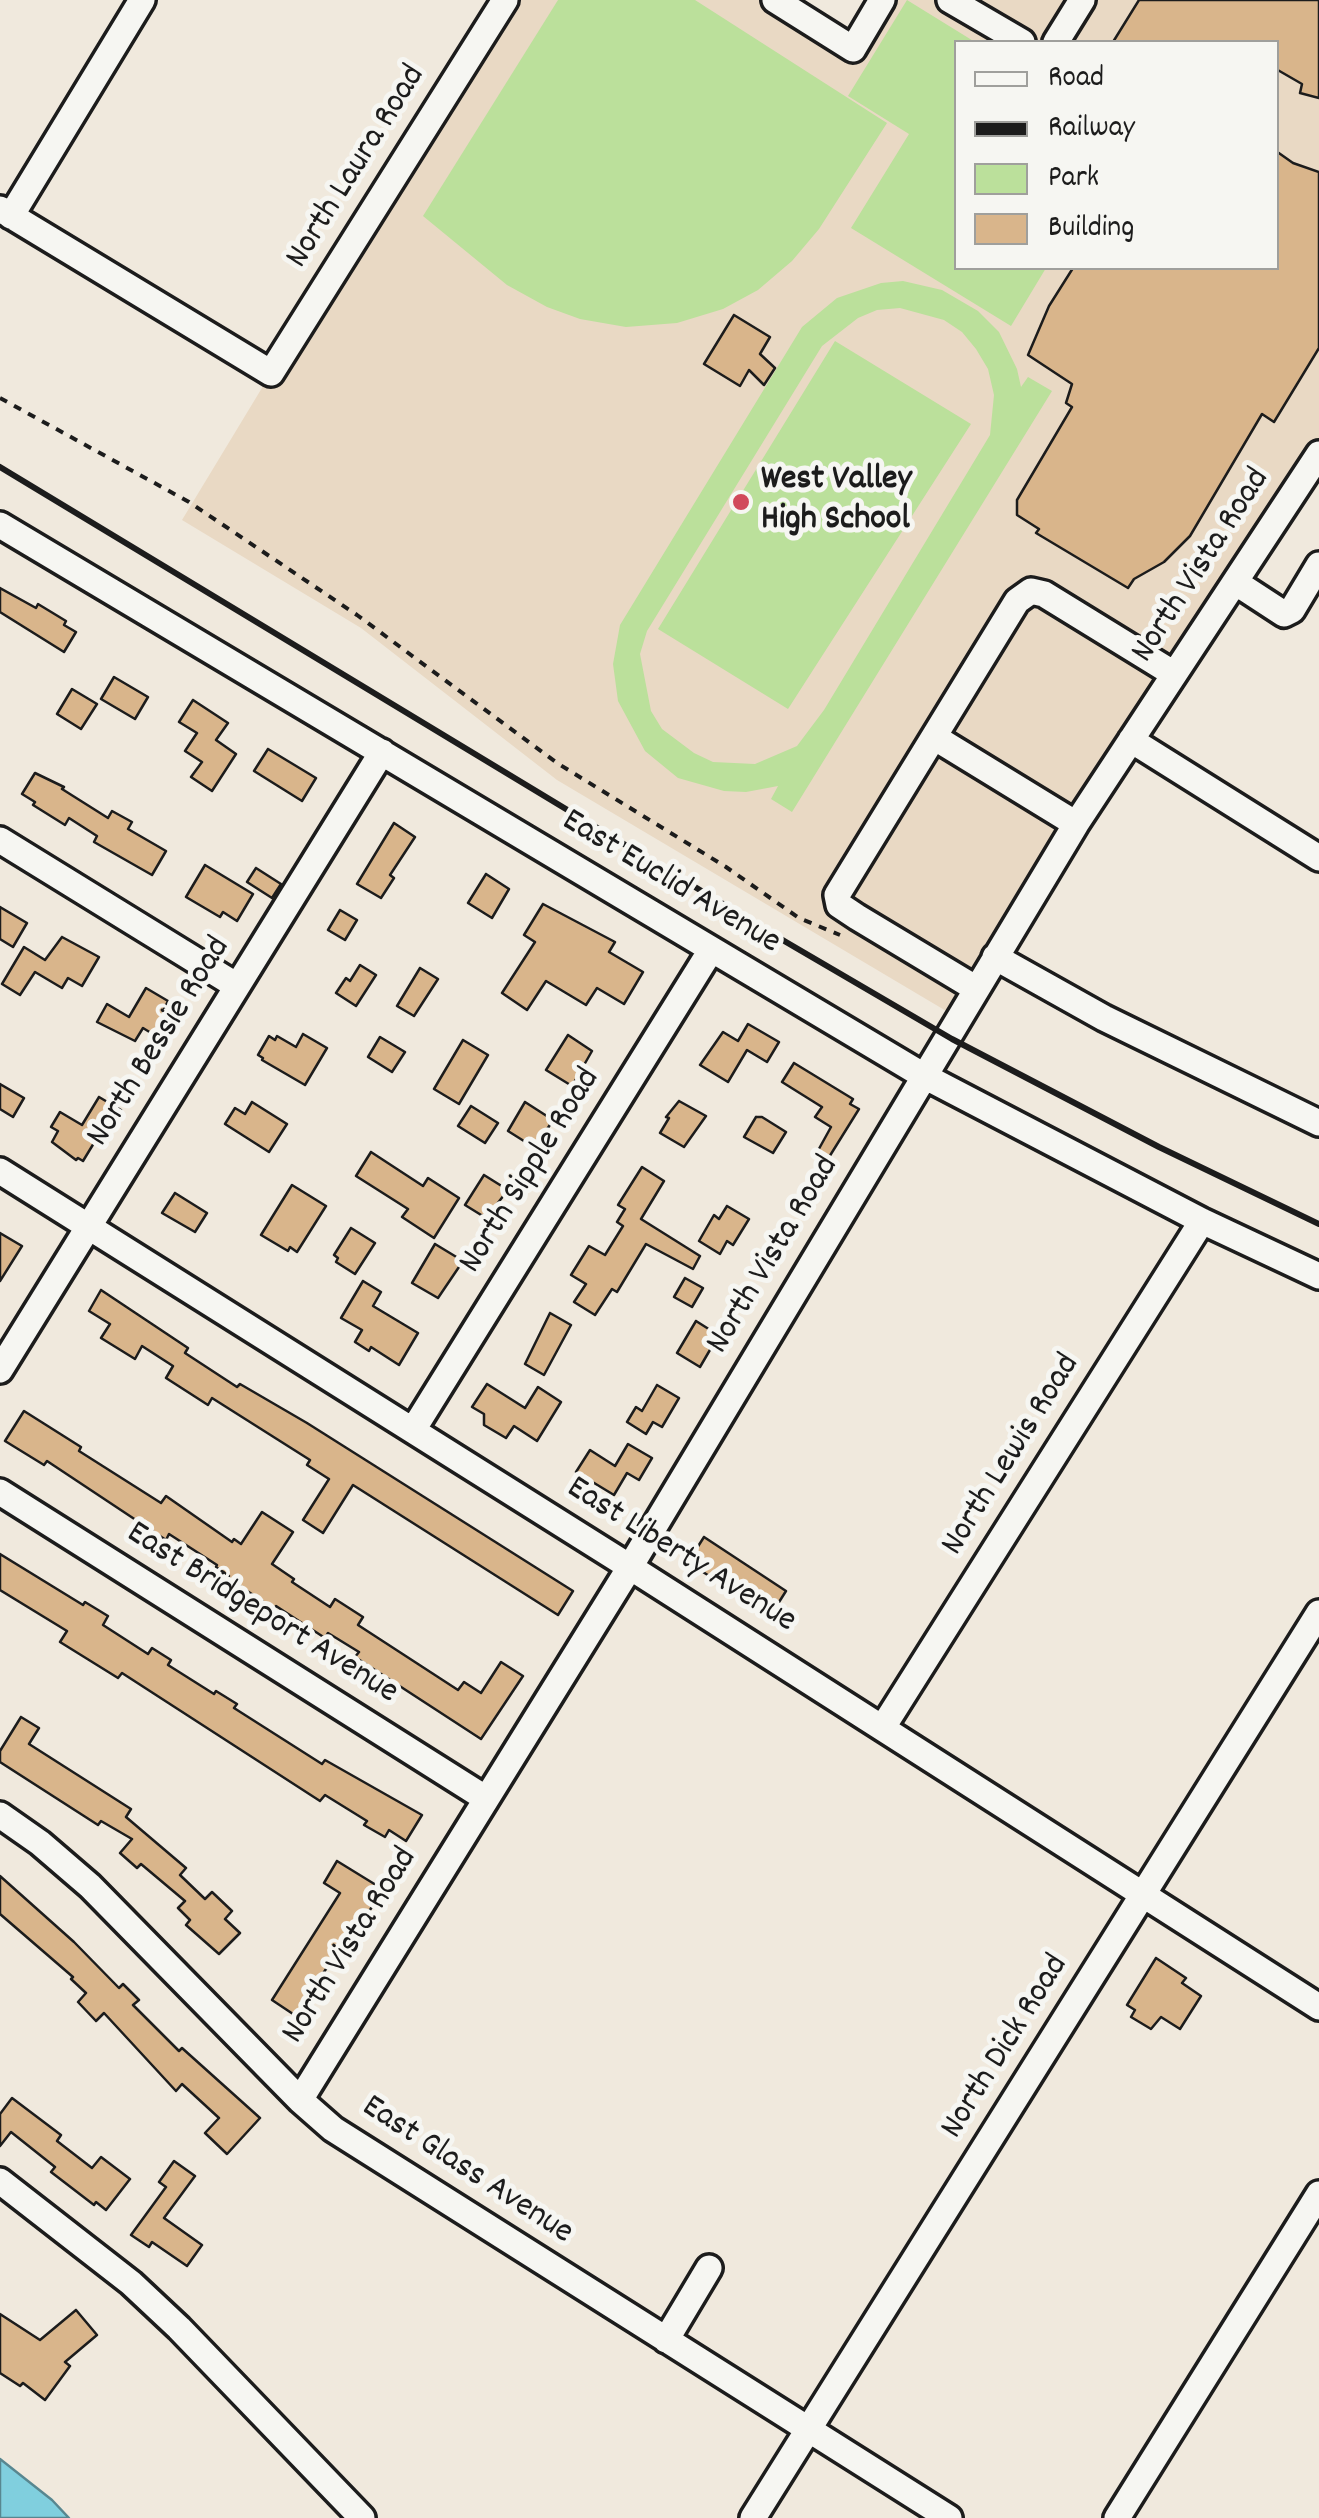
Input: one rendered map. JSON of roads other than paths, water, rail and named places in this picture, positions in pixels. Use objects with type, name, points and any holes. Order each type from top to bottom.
[{"type":"street","points":[[6,212],[142,0]]},
{"type":"street","name":"North Laura Road","points":[[6,212],[270,373],[505,0]]},
{"type":"street","points":[[775,0],[853,48],[882,0]]},
{"type":"street","points":[[950,0],[1019,40]]},
{"type":"street","points":[[1057,40],[1082,0]]},
{"type":"street","name":"North Vista Road","points":[[300,2100],[630,1566],[1076,824],[1235,582],[1310,489],[1319,454]]},
{"type":"street","name":"East Euclid Avenue","points":[[0,524],[924,1076],[1202,1221],[1319,1276]]},
{"type":"street","points":[[1235,582],[1284,614],[1292,610],[1319,565]]},
{"type":"street","points":[[975,988],[857,918],[839,904],[837,894],[1017,601],[1031,591],[1044,594],[1174,674]]},
{"type":"street","points":[[934,736],[1076,824]]},
{"type":"street","points":[[1131,740],[1319,858]]},
{"type":"street","name":"North Bessie Road","points":[[0,1370],[382,752]]},
{"type":"street","points":[[0,840],[236,986]]},
{"type":"street","name":"North Sipple Road","points":[[413,1430],[711,950]]},
{"type":"street","points":[[995,956],[1104,1018],[1319,1123]]},
{"type":"street","name":"East Liberty Avenue","points":[[0,1171],[630,1566],[1319,2007]]},
{"type":"street","name":"North Lewis Road","points":[[883,1728],[1202,1221]]},
{"type":"street","name":"East Bridgeport Avenue","points":[[0,1492],[485,1798]]},
{"type":"street","name":"North Dick Road","points":[[753,2518],[1319,1614]]},
{"type":"street","name":"East Glass Avenue","points":[[0,1815],[90,1886],[333,2129],[949,2518]]},
{"type":"street","points":[[0,2182],[131,2283],[362,2518]]},
{"type":"street","points":[[1117,2518],[1319,2194]]},
{"type":"street","points":[[666,2340],[709,2268]]},
{"type":"water","points":[[0,2459],[52,2500],[69,2518],[0,2518]]},
{"type":"railway","points":[[0,467],[952,1039],[1159,1147],[1319,1224]]},
{"type":"place","name":"West Valley High School","points":[[741,502]]}]
